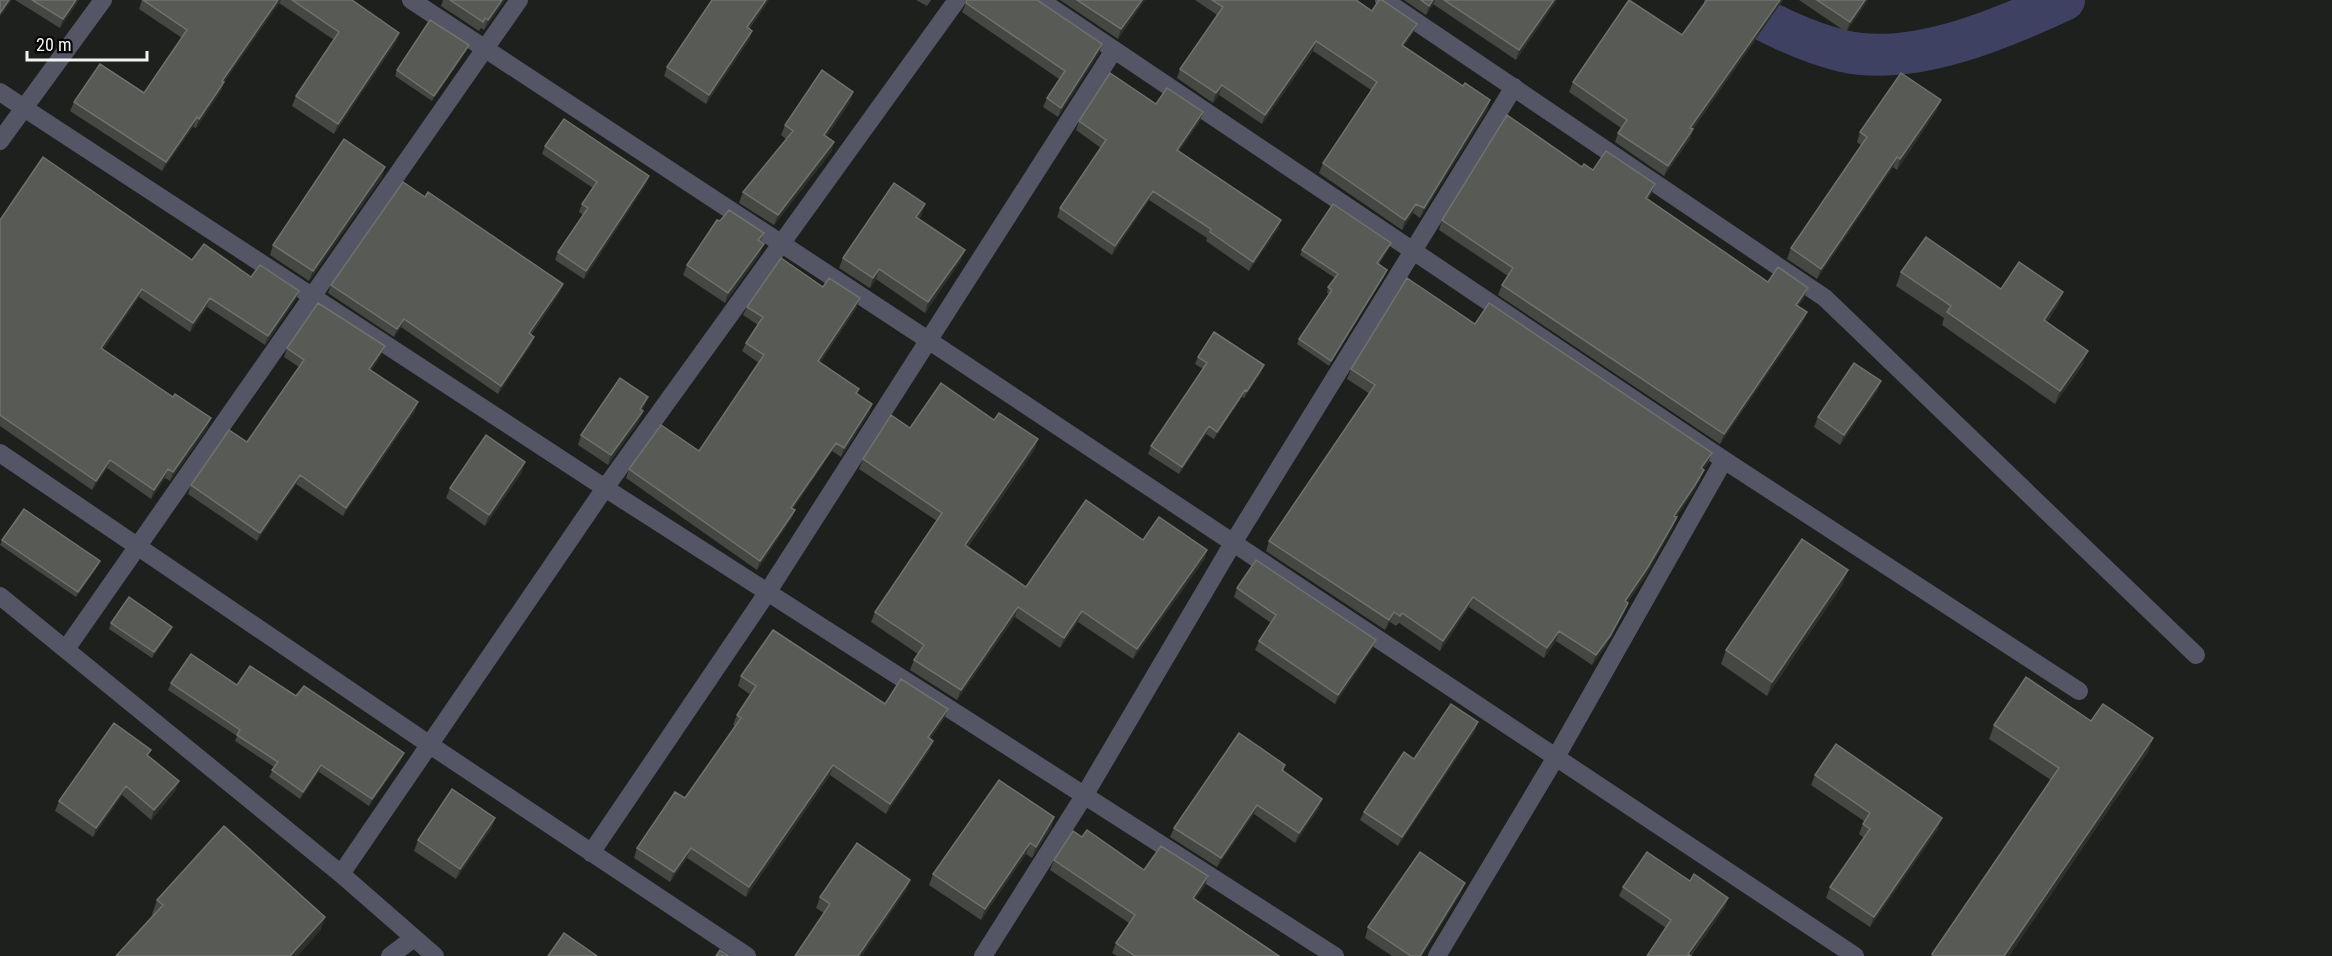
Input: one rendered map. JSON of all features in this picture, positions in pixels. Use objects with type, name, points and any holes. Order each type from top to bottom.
[{"type":"street","points":[[0,141],[103,0]]},
{"type":"street","points":[[411,0],[928,340],[1855,956]]},
{"type":"street","points":[[66,649],[519,0]]},
{"type":"street","points":[[341,874],[605,488],[957,0]]},
{"type":"street","points":[[1040,0],[1724,460],[2079,691]]},
{"type":"street","points":[[1384,0],[1825,298],[2196,655]]},
{"type":"street","points":[[591,853],[767,593],[1114,50]]},
{"type":"street","points":[[983,956],[1084,796],[1233,543],[1514,87]]},
{"type":"street","points":[[0,92],[767,593],[1335,956]]},
{"type":"street","points":[[0,453],[430,745],[747,956]]},
{"type":"street","points":[[1437,956],[1556,757],[1724,460]]},
{"type":"street","points":[[0,596],[341,874],[435,956]]},
{"type":"street","points":[[390,956],[414,938]]},
{"type":"building","points":[[0,0],[9,0],[0,13]]},
{"type":"building","points":[[32,0],[76,0],[63,19]]},
{"type":"building","points":[[143,0],[278,0],[222,81],[224,82],[199,119],[197,117],[166,162],[74,102],[100,64],[144,93],[187,30]]},
{"type":"building","points":[[292,0],[352,0],[399,33],[338,124],[296,96],[339,32]]},
{"type":"building","points":[[450,0],[502,0],[488,20],[485,18],[483,22]]},
{"type":"building","points":[[712,0],[766,0],[747,27],[752,31],[709,95],[667,67]]},
{"type":"building","points":[[967,0],[1037,0],[1102,44],[1061,108],[1047,98],[1065,71],[966,3]]},
{"type":"building","points":[[1077,0],[1142,0],[1121,29]]},
{"type":"building","points":[[1212,0],[1356,0],[1372,11],[1379,0],[1382,0],[1417,24],[1402,45],[1463,86],[1465,83],[1490,100],[1424,208],[1416,204],[1405,220],[1323,163],[1377,82],[1316,41],[1265,115],[1222,85],[1216,93],[1180,69],[1223,7]]},
{"type":"building","points":[[1421,0],[1433,0],[1429,6]]},
{"type":"building","points":[[1444,0],[1554,0],[1519,50]]},
{"type":"building","points":[[1629,0],[1682,35],[1707,0],[1780,0],[1690,128],[1693,129],[1668,166],[1618,133],[1627,120],[1573,82]]},
{"type":"building","points":[[1817,0],[1865,0],[1850,22]]},
{"type":"building","points":[[430,20],[469,45],[434,96],[397,70]]},
{"type":"building","points":[[822,70],[853,92],[824,135],[834,142],[778,215],[743,192],[793,131],[785,125]]},
{"type":"building","points":[[1110,73],[1156,104],[1167,88],[1203,112],[1177,150],[1281,220],[1253,262],[1210,232],[1211,229],[1153,191],[1115,246],[1060,208],[1106,140],[1079,121]]},
{"type":"building","points":[[1901,73],[1941,100],[1900,159],[1897,157],[1821,269],[1791,248],[1867,137],[1860,132]]},
{"type":"building","points":[[1507,115],[1582,167],[1584,164],[1593,170],[1606,151],[1655,184],[1646,198],[1768,282],[1778,267],[1808,288],[1796,305],[1807,312],[1724,434],[1502,285],[1513,268],[1442,220]]},
{"type":"building","points":[[564,119],[649,176],[586,271],[558,252],[588,208],[582,204],[597,182],[545,146]]},
{"type":"building","points":[[344,139],[385,167],[313,271],[273,245]]},
{"type":"building","points":[[43,157],[192,260],[204,244],[251,277],[260,265],[299,291],[268,336],[210,298],[193,323],[142,289],[101,348],[173,397],[175,394],[211,418],[173,472],[168,469],[154,490],[110,460],[96,481],[0,415],[0,220]]},
{"type":"building","points":[[403,182],[425,197],[428,192],[563,284],[529,333],[534,337],[501,386],[404,319],[397,329],[331,285]]},
{"type":"building","points":[[894,183],[925,204],[916,217],[965,250],[928,302],[879,269],[873,278],[843,258]]},
{"type":"building","points":[[1333,204],[1391,243],[1377,263],[1387,270],[1331,361],[1299,339],[1332,290],[1328,287],[1338,274],[1302,250]]},
{"type":"building","points":[[729,210],[764,233],[758,240],[764,244],[728,293],[687,265],[717,220],[720,221]]},
{"type":"building","points":[[1926,237],[2001,289],[2019,262],[2063,292],[2044,320],[2088,351],[2060,391],[1947,312],[1951,306],[1901,272]]},
{"type":"building","points":[[781,258],[823,287],[829,278],[860,298],[818,361],[859,389],[856,393],[872,404],[844,448],[836,443],[791,508],[795,510],[760,561],[629,469],[661,425],[699,451],[764,355],[746,343],[763,317],[747,307]]},
{"type":"building","points":[[1407,278],[1475,324],[1489,303],[1712,453],[1701,468],[1704,470],[1695,485],[1674,516],[1677,517],[1648,567],[1625,601],[1628,603],[1610,636],[1596,655],[1559,631],[1547,648],[1473,597],[1443,641],[1402,613],[1400,616],[1394,612],[1389,620],[1269,541],[1375,385],[1351,369]]},
{"type":"building","points":[[318,303],[385,346],[369,369],[418,402],[346,508],[300,475],[260,533],[191,485],[229,430],[247,442],[304,360],[287,348]]},
{"type":"building","points":[[1214,332],[1264,365],[1217,432],[1209,426],[1182,467],[1151,446],[1207,363],[1198,357]]},
{"type":"building","points":[[1854,363],[1881,381],[1844,435],[1818,417]]},
{"type":"building","points":[[620,378],[648,397],[640,409],[643,411],[611,455],[581,435]]},
{"type":"building","points":[[941,383],[994,420],[999,413],[1038,439],[965,545],[1026,587],[1086,500],[1143,540],[1159,517],[1207,550],[1137,649],[1082,611],[1064,638],[1018,607],[961,690],[914,660],[924,645],[875,612],[942,513],[863,459],[891,415],[910,428]]},
{"type":"building","points":[[486,435],[525,462],[489,515],[450,488]]},
{"type":"building","points":[[24,509],[100,561],[78,592],[2,540]]},
{"type":"building","points":[[1802,539],[1848,570],[1772,682],[1726,650]]},
{"type":"building","points":[[1256,560],[1376,640],[1338,695],[1259,641],[1276,615],[1237,588]]},
{"type":"building","points":[[129,597],[172,627],[154,652],[111,623]]},
{"type":"building","points":[[773,630],[885,704],[901,679],[948,709],[928,737],[933,741],[890,804],[833,765],[749,887],[691,848],[674,872],[637,848],[675,792],[685,798],[741,718],[737,715],[756,686],[741,676]]},
{"type":"building","points":[[191,654],[237,685],[250,666],[296,696],[304,686],[404,753],[372,799],[321,765],[303,792],[272,770],[278,762],[237,735],[240,730],[171,683]]},
{"type":"building","points":[[2026,677],[2091,721],[2103,704],[2153,738],[2004,956],[1935,956],[1932,954],[2059,768],[1994,725]]},
{"type":"building","points":[[1451,704],[1478,722],[1402,837],[1364,812],[1404,752],[1414,759]]},
{"type":"building","points":[[114,723],[151,750],[147,755],[179,781],[154,810],[126,786],[96,828],[59,801]]},
{"type":"building","points":[[1239,733],[1285,765],[1282,770],[1322,799],[1299,833],[1257,805],[1221,858],[1174,828]]},
{"type":"building","points":[[1836,744],[1942,818],[1874,917],[1830,887],[1870,829],[1863,824],[1870,813],[1815,775]]},
{"type":"building","points":[[999,780],[1054,817],[1036,847],[1030,843],[985,909],[933,874]]},
{"type":"building","points":[[452,789],[495,818],[460,869],[418,840]]},
{"type":"building","points":[[224,826],[325,917],[290,956],[116,956],[163,905],[157,900]]},
{"type":"building","points":[[1087,830],[1144,870],[1161,846],[1208,876],[1193,898],[1279,956],[1135,956],[1116,943],[1135,915],[1054,860],[1073,831],[1082,837]]},
{"type":"building","points":[[857,843],[910,880],[858,956],[795,956],[830,904],[820,897]]},
{"type":"building","points":[[1420,852],[1465,883],[1420,956],[1411,956],[1368,927]]},
{"type":"building","points":[[1647,852],[1690,881],[1694,874],[1728,898],[1688,954],[1691,956],[1647,956],[1671,920],[1623,887]]},
{"type":"building","points":[[564,933],[597,956],[548,956]]},
{"type":"building","points":[[720,950],[729,956],[716,956]]},
{"type":"waterway","points":[[1725,0],[1812,42],[1843,51],[1870,55],[1927,50],[1956,42],[1985,33],[2064,0]]}]
